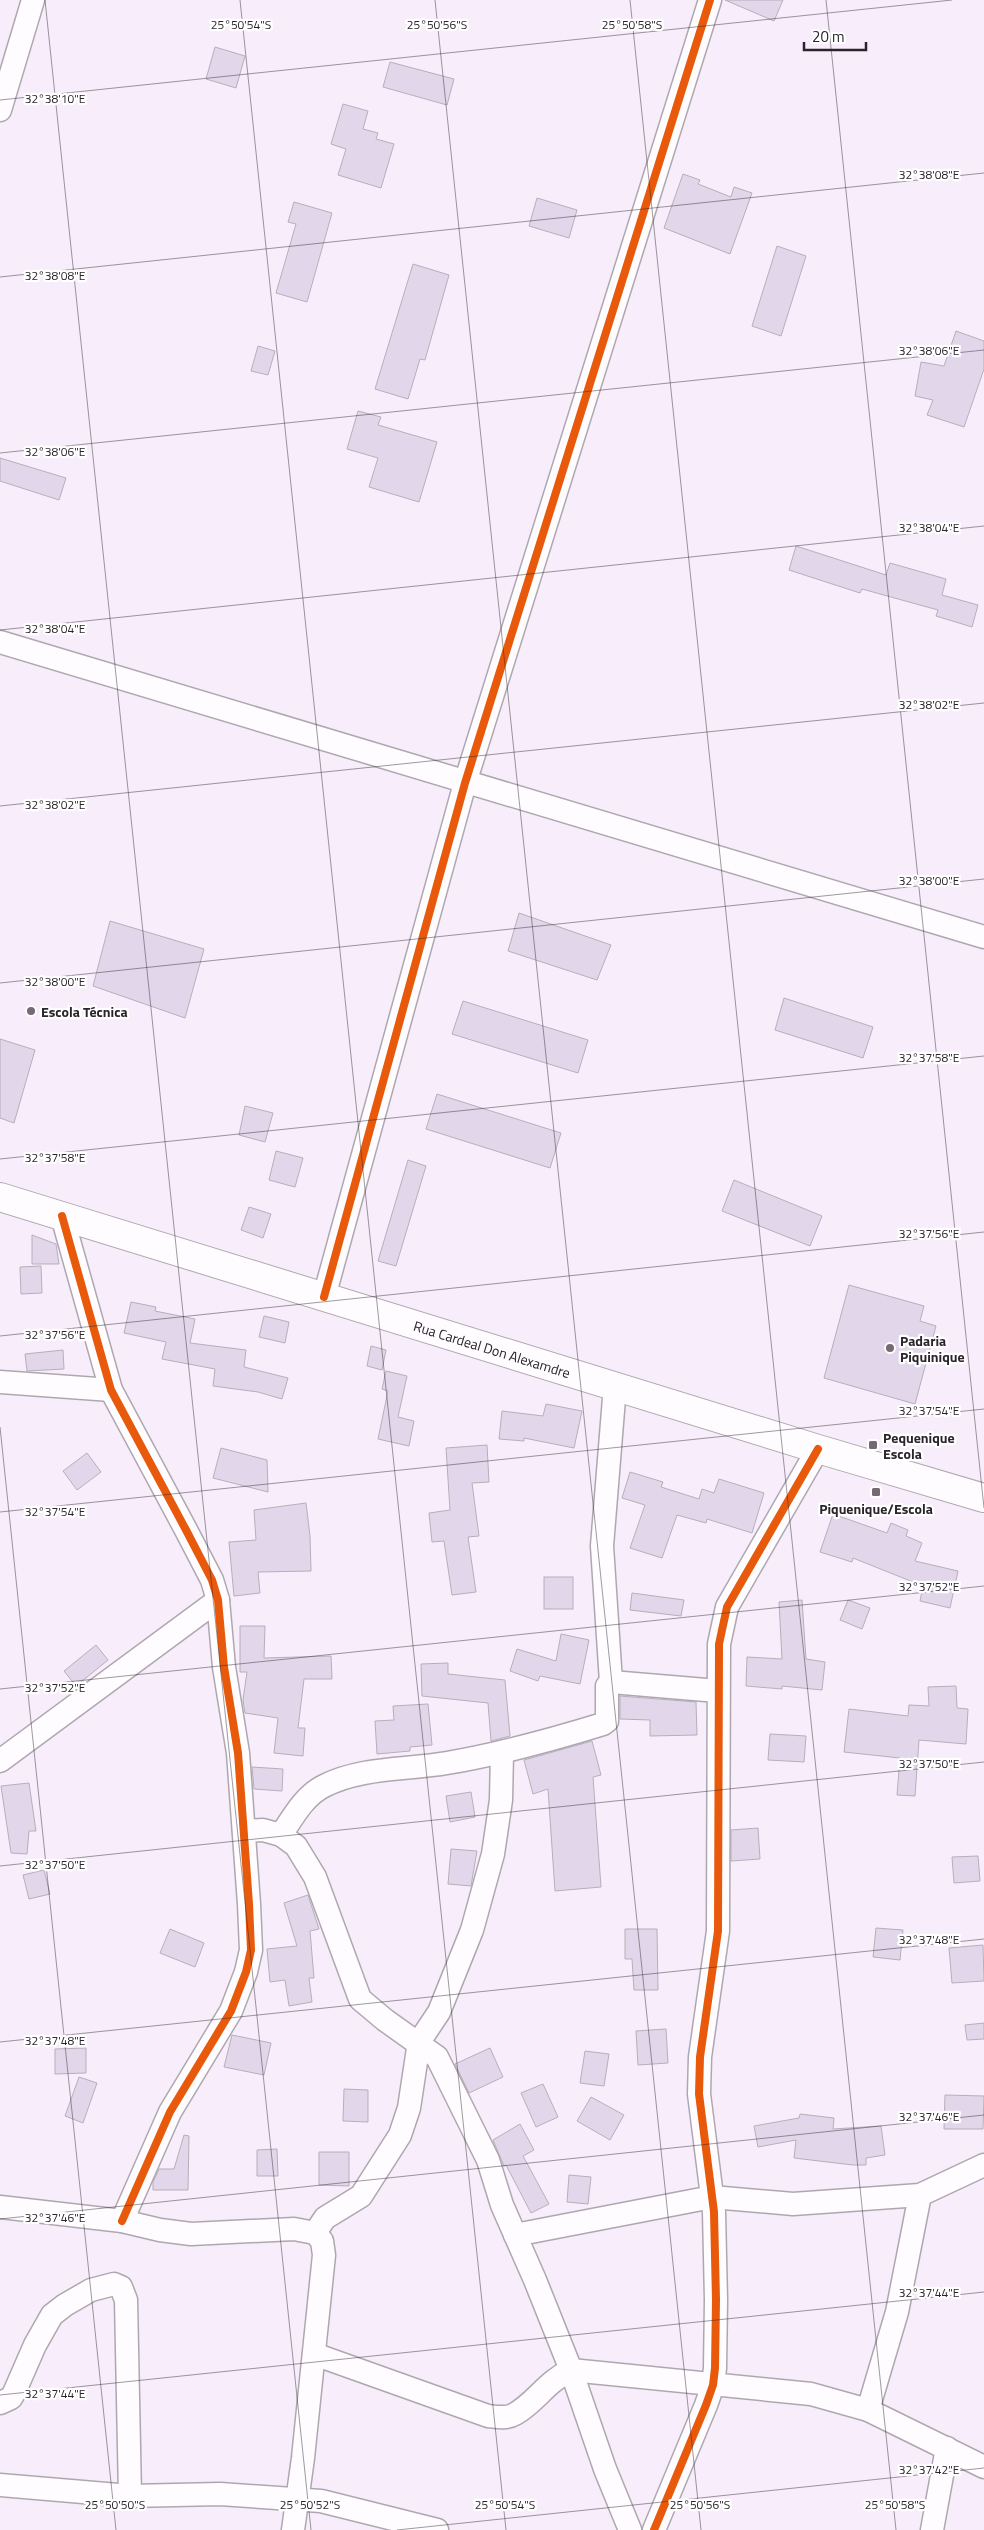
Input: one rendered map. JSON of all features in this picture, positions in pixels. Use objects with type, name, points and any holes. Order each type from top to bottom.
[{"type":"main road","name":"Rua Cardeal Don Alexamdre","points":[[0,1197],[818,1449],[984,1498]]},
{"type":"street","points":[[0,110],[33,0]]},
{"type":"street","points":[[324,1297],[464,782],[710,0]]},
{"type":"street","points":[[0,642],[984,937]]},
{"type":"street","points":[[62,1216],[111,1390],[212,1580],[218,1600],[224,1667],[238,1753],[251,1932],[251,1950],[246,1972],[231,2012],[170,2112],[122,2221]]},
{"type":"street","points":[[0,1382],[111,1390]]},
{"type":"street","points":[[281,1835],[301,1805],[321,1788],[335,1781],[364,1773],[445,1763],[502,1753],[607,1721],[607,1686],[611,1682],[602,1546],[615,1386]]},
{"type":"street","points":[[654,2530],[713,2385],[716,2300],[712,2197],[699,2094],[700,2057],[718,1931],[719,1644],[728,1606],[818,1449]]},
{"type":"street","points":[[0,1761],[218,1600]]},
{"type":"street","points":[[611,1682],[718,1691]]},
{"type":"street","points":[[315,2233],[325,2218],[361,2196],[400,2135],[409,2108],[418,2042],[439,2012],[472,1930],[492,1854],[500,1800],[502,1753]]},
{"type":"street","points":[[244,1831],[263,1830],[281,1835],[296,1846],[315,1878],[360,1999],[385,2020],[437,2056],[488,2160],[515,2235],[571,2370],[605,2469],[630,2530]]},
{"type":"street","points":[[515,2235],[712,2197],[793,2204],[920,2196],[984,2165]]},
{"type":"street","points":[[868,2410],[897,2312],[920,2196]]},
{"type":"street","points":[[0,2208],[122,2221],[160,2230],[191,2234],[294,2229],[315,2233],[322,2241],[324,2255],[314,2354],[292,2530]]},
{"type":"street","points":[[0,2403],[11,2398],[14,2393],[35,2345],[52,2315],[91,2290],[114,2284],[121,2287],[126,2300],[130,2496]]},
{"type":"street","points":[[314,2354],[488,2416],[502,2418],[515,2414],[556,2377],[571,2370],[811,2394],[868,2410],[984,2467]]},
{"type":"street","points":[[932,2530],[947,2448]]},
{"type":"street","points":[[0,2485],[130,2496],[220,2494],[321,2501],[438,2530]]},
{"type":"building","points":[[725,0],[783,0],[774,21]]},
{"type":"building","points":[[215,47],[245,56],[236,88],[206,79]]},
{"type":"building","points":[[390,62],[454,79],[447,105],[383,87]]},
{"type":"building","points":[[343,104],[368,111],[363,129],[378,133],[376,139],[394,144],[381,188],[338,175],[346,149],[331,144]]},
{"type":"building","points":[[683,174],[700,180],[698,184],[731,197],[734,187],[752,193],[730,254],[664,228]]},
{"type":"building","points":[[537,198],[577,210],[569,238],[529,226]]},
{"type":"building","points":[[294,202],[332,213],[307,302],[276,293],[296,224],[288,222]]},
{"type":"building","points":[[777,246],[806,256],[781,336],[752,326]]},
{"type":"building","points":[[413,264],[449,275],[425,360],[420,359],[408,399],[375,389]]},
{"type":"building","points":[[956,331],[984,341],[984,369],[964,427],[927,415],[933,400],[915,396],[921,362],[944,366]]},
{"type":"building","points":[[258,346],[275,351],[268,375],[251,371]]},
{"type":"building","points":[[358,411],[381,417],[378,425],[437,442],[419,502],[369,487],[378,458],[347,449]]},
{"type":"building","points":[[0,458],[66,478],[59,500],[0,481]]},
{"type":"building","points":[[796,546],[886,575],[890,563],[946,579],[942,595],[978,605],[972,627],[936,616],[938,610],[862,589],[860,593],[789,570]]},
{"type":"building","points":[[519,913],[611,945],[597,980],[508,951]]},
{"type":"building","points":[[110,921],[204,949],[185,1018],[93,986]]},
{"type":"building","points":[[784,998],[873,1027],[863,1058],[775,1030]]},
{"type":"building","points":[[463,1001],[588,1040],[578,1073],[452,1034]]},
{"type":"building","points":[[0,1039],[35,1050],[14,1123],[0,1118]]},
{"type":"building","points":[[437,1094],[561,1133],[550,1168],[426,1129]]},
{"type":"building","points":[[245,1106],[273,1113],[265,1142],[239,1135]]},
{"type":"building","points":[[276,1151],[303,1158],[295,1187],[269,1180]]},
{"type":"building","points":[[408,1160],[426,1166],[396,1266],[378,1261]]},
{"type":"building","points":[[734,1180],[822,1216],[810,1246],[722,1211]]},
{"type":"building","points":[[249,1207],[271,1214],[263,1238],[241,1230]]},
{"type":"building","points":[[32,1235],[56,1244],[59,1264],[32,1264]]},
{"type":"building","points":[[41,1266],[42,1293],[21,1294],[20,1267]]},
{"type":"building","name":"Padaria Piquinique","points":[[849,1285],[924,1306],[920,1321],[936,1326],[915,1404],[824,1378]]},
{"type":"building","points":[[131,1302],[156,1307],[155,1311],[195,1319],[190,1343],[246,1350],[244,1367],[288,1378],[282,1399],[258,1392],[213,1386],[215,1369],[162,1359],[166,1342],[124,1333]]},
{"type":"building","points":[[264,1316],[289,1322],[285,1343],[259,1337]]},
{"type":"building","points":[[371,1346],[386,1350],[382,1370],[367,1366]]},
{"type":"building","points":[[63,1350],[64,1369],[27,1371],[25,1354]]},
{"type":"building","points":[[386,1371],[407,1376],[398,1417],[414,1421],[409,1446],[378,1439],[388,1391],[382,1389]]},
{"type":"building","points":[[546,1404],[582,1411],[574,1448],[524,1438],[524,1441],[499,1439],[502,1411],[543,1416]]},
{"type":"building","points":[[487,1445],[489,1482],[472,1483],[479,1536],[468,1537],[476,1592],[452,1595],[444,1541],[432,1542],[429,1513],[450,1510],[446,1448]]},
{"type":"building","points":[[221,1448],[267,1460],[268,1492],[213,1478]]},
{"type":"building","points":[[87,1453],[101,1472],[77,1490],[63,1471]]},
{"type":"building","points":[[630,1472],[663,1482],[661,1487],[699,1499],[702,1489],[714,1493],[719,1479],[764,1493],[752,1533],[707,1519],[706,1523],[677,1515],[662,1558],[630,1548],[645,1505],[622,1498]]},
{"type":"building","points":[[306,1503],[310,1536],[311,1571],[258,1572],[260,1593],[234,1596],[229,1542],[256,1540],[254,1510]]},
{"type":"building","points":[[833,1514],[887,1533],[891,1523],[908,1530],[906,1536],[922,1543],[915,1561],[958,1571],[950,1608],[920,1601],[923,1586],[853,1558],[852,1562],[820,1552]]},
{"type":"building","points":[[544,1577],[573,1577],[573,1609],[544,1609]]},
{"type":"building","points":[[632,1593],[684,1600],[681,1616],[630,1610]]},
{"type":"building","points":[[802,1600],[806,1659],[825,1662],[822,1690],[782,1686],[782,1689],[746,1686],[747,1657],[782,1659],[779,1602]]},
{"type":"building","points":[[848,1600],[870,1608],[862,1629],[840,1620]]},
{"type":"building","points":[[240,1626],[265,1626],[264,1658],[331,1656],[332,1679],[304,1679],[298,1728],[305,1728],[303,1756],[274,1753],[278,1718],[245,1713],[243,1700],[247,1672],[240,1672]]},
{"type":"building","points":[[561,1634],[589,1640],[580,1684],[540,1676],[538,1681],[510,1671],[517,1649],[556,1661]]},
{"type":"building","points":[[96,1645],[108,1660],[76,1686],[64,1671]]},
{"type":"building","points":[[448,1663],[448,1674],[505,1680],[510,1736],[491,1741],[488,1703],[422,1696],[421,1664]]},
{"type":"building","points":[[956,1686],[957,1708],[968,1709],[966,1744],[919,1740],[915,1796],[897,1795],[900,1758],[844,1752],[849,1709],[908,1716],[909,1705],[929,1706],[928,1687]]},
{"type":"building","points":[[620,1696],[696,1702],[697,1735],[650,1736],[650,1720],[620,1719]]},
{"type":"building","points":[[428,1704],[432,1745],[410,1747],[410,1751],[377,1754],[375,1721],[394,1720],[393,1706]]},
{"type":"building","points":[[770,1734],[806,1736],[804,1762],[768,1760]]},
{"type":"building","points":[[592,1741],[601,1775],[593,1777],[601,1887],[555,1891],[548,1789],[533,1794],[524,1760]]},
{"type":"building","points":[[252,1767],[283,1769],[282,1791],[254,1789]]},
{"type":"building","points":[[29,1783],[36,1831],[29,1831],[27,1854],[11,1853],[1,1786]]},
{"type":"building","points":[[471,1792],[475,1817],[450,1822],[446,1796]]},
{"type":"building","points":[[758,1828],[760,1859],[731,1861],[731,1830]]},
{"type":"building","points":[[451,1849],[477,1851],[471,1886],[448,1884]]},
{"type":"building","points":[[978,1856],[980,1881],[954,1883],[952,1857]]},
{"type":"building","points":[[44,1870],[50,1894],[29,1899],[23,1875]]},
{"type":"building","points":[[308,1895],[319,1929],[310,1931],[314,1978],[309,1978],[312,2002],[289,2006],[285,1980],[270,1982],[267,1949],[297,1946],[284,1903]]},
{"type":"building","points":[[876,1928],[903,1930],[900,1960],[873,1957]]},
{"type":"building","points":[[170,1929],[204,1943],[195,1967],[160,1953]]},
{"type":"building","points":[[625,1929],[657,1929],[658,1990],[634,1990],[632,1959],[625,1959]]},
{"type":"building","points":[[983,1945],[984,1981],[952,1983],[949,1948]]},
{"type":"building","points":[[984,2023],[984,2039],[967,2040],[965,2025]]},
{"type":"building","points":[[666,2029],[668,2063],[638,2065],[636,2031]]},
{"type":"building","points":[[232,2035],[271,2043],[264,2075],[224,2067]]},
{"type":"building","points":[[86,2048],[86,2073],[55,2074],[55,2049]]},
{"type":"building","points":[[490,2048],[503,2077],[469,2093],[455,2064]]},
{"type":"building","points":[[585,2051],[609,2054],[604,2086],[580,2083]]},
{"type":"building","points":[[79,2077],[97,2083],[83,2123],[65,2116]]},
{"type":"building","points":[[543,2084],[558,2117],[536,2127],[521,2093]]},
{"type":"building","points":[[344,2089],[368,2090],[368,2122],[343,2121]]},
{"type":"building","points":[[945,2095],[984,2096],[983,2129],[944,2129]]},
{"type":"building","points":[[591,2097],[624,2115],[610,2140],[577,2121]]},
{"type":"building","points":[[800,2114],[834,2118],[833,2129],[881,2126],[885,2155],[866,2158],[866,2165],[853,2165],[794,2158],[796,2140],[758,2147],[754,2126],[799,2118]]},
{"type":"building","points":[[520,2124],[534,2150],[523,2156],[549,2204],[531,2213],[506,2165],[504,2166],[493,2140]]},
{"type":"building","points":[[184,2135],[189,2136],[188,2190],[153,2190],[153,2182],[159,2169],[174,2169]]},
{"type":"building","points":[[277,2149],[278,2176],[257,2176],[257,2150]]},
{"type":"building","points":[[319,2152],[349,2152],[349,2186],[319,2185]]},
{"type":"building","points":[[569,2175],[591,2177],[588,2204],[567,2202]]},
{"type":"cycle path","points":[[324,1297],[465,783],[710,0]]},
{"type":"cycle path","points":[[62,1216],[111,1390],[212,1580],[218,1600],[224,1667],[238,1753],[249,1904],[251,1950],[246,1972],[231,2011],[170,2112],[122,2221]]},
{"type":"cycle path","points":[[654,2530],[706,2405],[713,2385],[715,2368],[714,2212],[699,2094],[700,2057],[718,1931],[719,1644],[727,1607],[818,1449]]},
{"type":"place","name":"Escola Técnica","points":[[31,1011]]},
{"type":"place","name":"Padaria Piquinique","points":[[890,1348]]},
{"type":"place","name":"Pequenique Escola","points":[[873,1445]]},
{"type":"place","name":"Piquenique/Escola","points":[[876,1492]]}]
